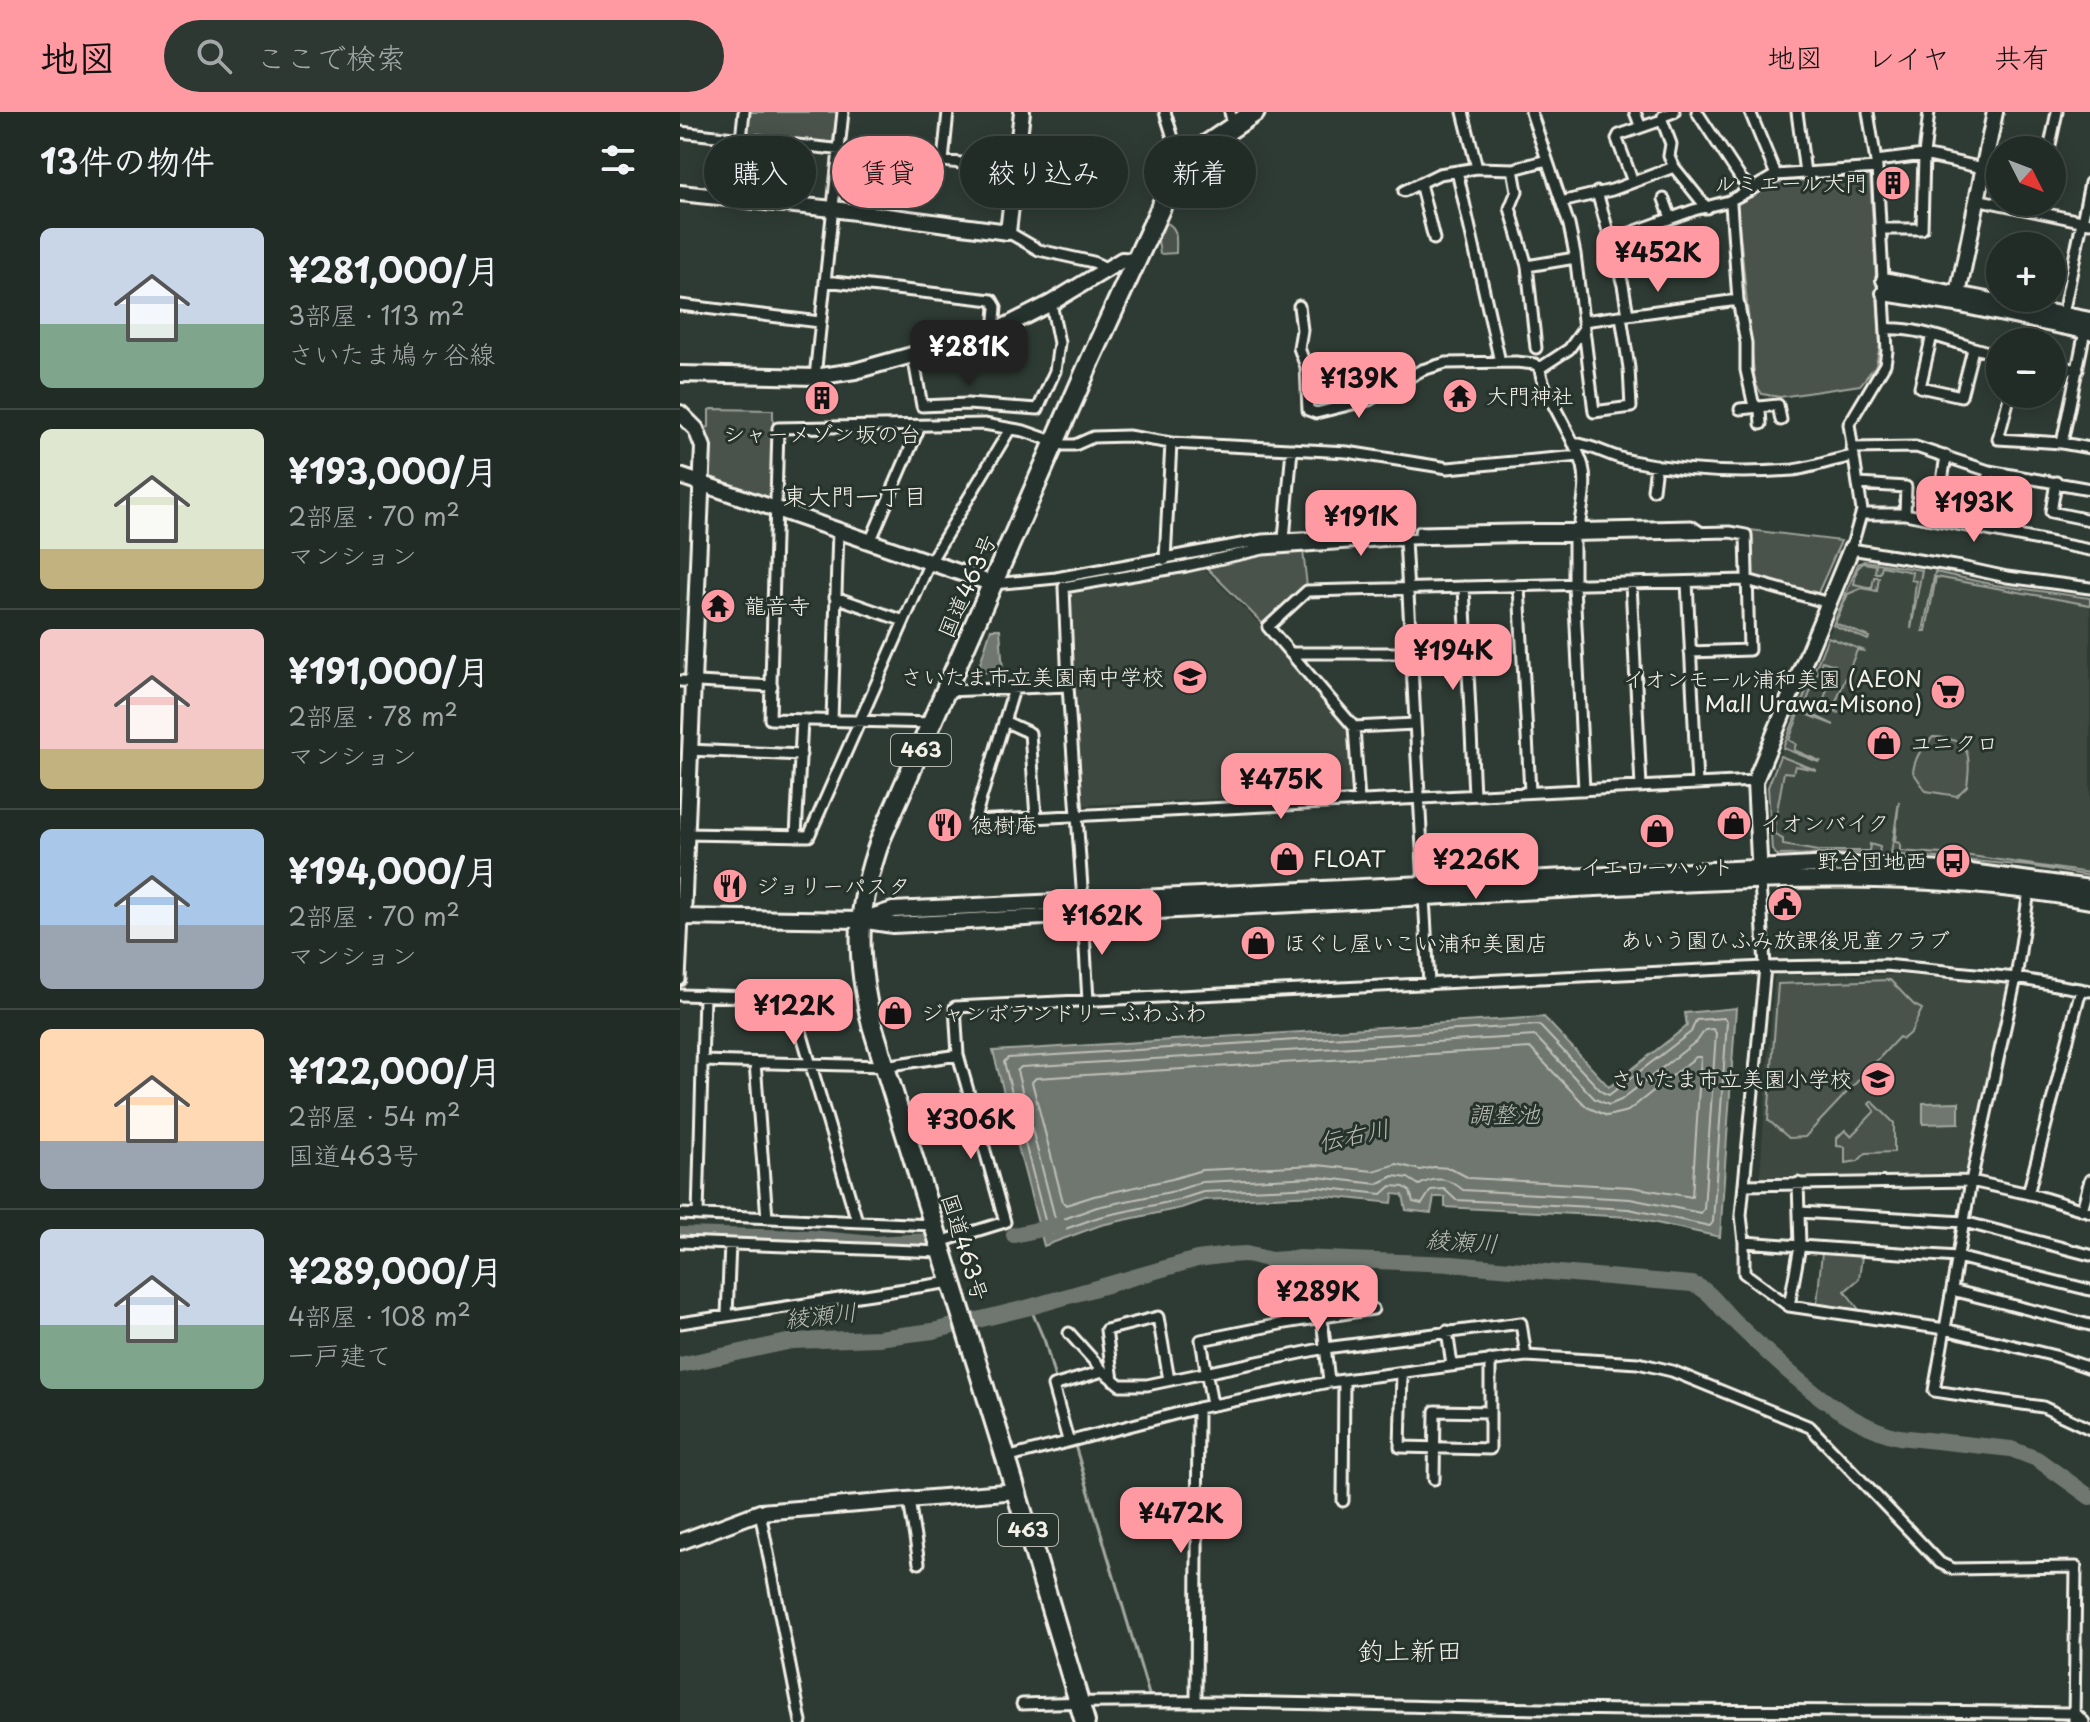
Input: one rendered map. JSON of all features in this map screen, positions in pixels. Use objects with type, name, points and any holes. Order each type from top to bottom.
[{"type":"highway","name":"国道463号","points":[[1213,136],[1231,118],[1255,112]]},
{"type":"highway","name":"国道463号","points":[[1085,1722],[1017,1491],[884,1066],[863,989],[860,920],[869,872],[881,838],[1160,208]]},
{"type":"street","points":[[741,136],[744,112]]},
{"type":"street","points":[[841,136],[843,112]]},
{"type":"street","points":[[944,151],[948,112]]},
{"type":"street","points":[[1019,136],[1022,112]]},
{"type":"street","points":[[1165,112],[1172,136]]},
{"type":"street","points":[[1463,112],[1477,168]]},
{"type":"street","points":[[1531,112],[1561,202],[1575,258],[1594,412],[1631,407],[1623,285],[1597,192]]},
{"type":"street","points":[[1635,112],[1640,125]]},
{"type":"street","points":[[1633,182],[1617,139],[1619,135],[1640,125],[1662,120],[1663,116],[1674,112]]},
{"type":"street","points":[[1697,112],[1741,179],[1752,189]]},
{"type":"street","points":[[1750,112],[1776,175]]},
{"type":"street","points":[[1797,112],[1805,173]]},
{"type":"street","points":[[1868,112],[1881,229],[1885,364],[1849,424],[1861,514],[1851,549],[1755,781],[1765,967],[1741,1215],[1744,1273],[1789,1306],[1945,1329],[2055,1356],[2090,1368]]},
{"type":"street","points":[[1881,229],[1922,229],[1924,155],[1929,112]]},
{"type":"street","points":[[1957,300],[1995,112]]},
{"type":"street","points":[[2052,136],[2057,112]]},
{"type":"street","points":[[1662,120],[1671,144],[1669,156],[1674,167],[1707,208]]},
{"type":"street","points":[[680,132],[715,136]]},
{"type":"street","points":[[1611,240],[1729,201],[1776,175],[1876,165],[1924,155],[1983,168]]},
{"type":"street","points":[[1404,191],[1433,176],[1477,168],[1513,169],[1547,160]]},
{"type":"street","points":[[1561,202],[1674,167]]},
{"type":"street","points":[[1513,169],[1517,191],[1510,208],[1527,266],[1536,348]]},
{"type":"street","points":[[1457,171],[1500,362]]},
{"type":"street","points":[[1420,183],[1434,239]]},
{"type":"street","points":[[2063,314],[2086,222],[2090,183]]},
{"type":"street","points":[[680,193],[1008,232],[1039,250],[1093,262],[1106,268]]},
{"type":"street","points":[[1664,199],[1671,218]]},
{"type":"street","points":[[1976,199],[1986,200]]},
{"type":"street","points":[[1729,201],[1738,300],[1746,343],[1746,370],[1753,402],[1760,411],[1761,424]]},
{"type":"street","points":[[1008,232],[1011,208]]},
{"type":"street","points":[[815,377],[833,209]]},
{"type":"street","points":[[2066,216],[2086,222]]},
{"type":"street","points":[[1527,266],[1575,258]]},
{"type":"street","points":[[680,374],[815,377],[855,371],[994,332],[1051,303],[1122,260],[1136,261]]},
{"type":"street","points":[[825,281],[992,300],[996,307],[994,332]]},
{"type":"street","points":[[1884,286],[2088,328]]},
{"type":"street","points":[[1540,368],[1569,349],[1584,324],[1624,315],[1738,300]]},
{"type":"street","points":[[1957,300],[2063,314],[2088,328]]},
{"type":"street","points":[[913,355],[922,406],[967,404],[1038,409],[1055,371],[1059,343],[1051,303]]},
{"type":"street","points":[[680,305],[820,322]]},
{"type":"street","points":[[1299,306],[1302,330],[1299,348],[1306,367],[1308,410],[1316,413],[1369,400],[1438,365],[1500,362],[1535,364],[1540,368]]},
{"type":"street","points":[[1886,329],[1906,328],[1986,352]]},
{"type":"street","points":[[2062,443],[2088,328]]},
{"type":"street","points":[[1932,335],[1920,387],[1961,396],[1973,349]]},
{"type":"street","points":[[1540,368],[1540,379],[1573,443],[1585,476],[1576,533],[1574,585],[1584,790]]},
{"type":"street","points":[[2066,368],[2078,370]]},
{"type":"street","points":[[1740,409],[1778,405],[1781,420]]},
{"type":"street","points":[[2006,408],[1998,439],[2090,448]]},
{"type":"street","points":[[680,413],[696,429],[701,440],[701,483],[686,682],[689,750],[683,834],[680,980]]},
{"type":"street","points":[[933,723],[770,719],[778,428],[984,424],[1064,445],[1110,436],[1171,443],[1347,452],[1448,468],[1579,456]]},
{"type":"street","points":[[870,542],[920,426]]},
{"type":"street","points":[[683,834],[809,836],[930,562],[1010,429]]},
{"type":"street","points":[[1164,560],[1171,443]]},
{"type":"street","points":[[1573,443],[1593,445],[1617,458],[1696,472],[1797,469],[1853,452],[1916,447],[1989,471],[2090,489]]},
{"type":"street","points":[[1284,539],[1292,449]]},
{"type":"street","points":[[1936,519],[1946,456]]},
{"type":"street","points":[[1653,490],[1656,465]]},
{"type":"street","points":[[1979,528],[1989,471]]},
{"type":"street","points":[[680,476],[993,584],[1056,578],[1263,540],[1451,531],[1730,532],[1746,535],[1749,650],[1690,652]]},
{"type":"street","points":[[2056,482],[2051,512],[2090,520]]},
{"type":"street","points":[[1859,484],[1906,487],[1905,514]]},
{"type":"street","points":[[1861,514],[1905,514],[2090,550]]},
{"type":"street","points":[[832,720],[838,531]]},
{"type":"street","points":[[1088,1001],[1064,587],[1263,549],[1405,539],[1576,533]]},
{"type":"street","points":[[1405,539],[1429,984]]},
{"type":"street","points":[[1851,549],[2007,577],[2090,588]]},
{"type":"street","points":[[1359,801],[1354,727],[1268,627],[1307,591],[1747,580],[1829,603]]},
{"type":"street","points":[[1687,582],[1697,784]]},
{"type":"street","points":[[1631,583],[1641,787]]},
{"type":"street","points":[[1519,586],[1530,792]]},
{"type":"street","points":[[1464,587],[1474,795]]},
{"type":"street","points":[[835,597],[904,621]]},
{"type":"street","points":[[1290,653],[1411,653]]},
{"type":"street","points":[[686,682],[772,686]]},
{"type":"street","points":[[947,691],[1068,686]]},
{"type":"street","points":[[1014,689],[974,821],[1755,781]]},
{"type":"street","points":[[796,836],[802,720]]},
{"type":"street","points":[[1004,721],[1030,733],[1036,817]]},
{"type":"street","points":[[1354,727],[1415,724]]},
{"type":"street","points":[[689,750],[801,755]]},
{"type":"street","points":[[682,917],[860,920],[893,910],[1083,908],[1760,874],[1834,864],[1963,871],[2090,888]]},
{"type":"street","points":[[1760,874],[1926,881],[2029,891],[2090,901]]},
{"type":"street","points":[[2029,891],[2016,978],[1971,1181],[1934,1391],[2043,1407],[2090,1429]]},
{"type":"street","points":[[680,1242],[938,1240],[1005,1222],[958,1055],[955,1007],[1765,967],[1885,965],[2016,978],[2085,990],[2028,1194]]},
{"type":"street","points":[[680,995],[788,998],[792,1001],[857,1221]]},
{"type":"street","points":[[698,1215],[704,995]]},
{"type":"street","points":[[702,1061],[884,1066],[958,1055]]},
{"type":"street","points":[[755,1063],[767,1218]]},
{"type":"street","points":[[1744,1185],[1971,1181],[2086,1211],[2090,1180]]},
{"type":"street","points":[[1789,1306],[1800,1246],[1798,1183]]},
{"type":"street","points":[[1799,1212],[1964,1222],[2090,1255]]},
{"type":"street","points":[[680,1214],[857,1221],[938,1240]]},
{"type":"street","points":[[1744,1242],[1957,1257],[2090,1290]]},
{"type":"street","points":[[727,1315],[730,1244]]},
{"type":"street","points":[[680,1323],[951,1282]]},
{"type":"street","points":[[1952,1290],[2090,1325]]},
{"type":"street","points":[[1212,1405],[1201,1340],[1373,1309]]},
{"type":"street","points":[[1113,1380],[1106,1330],[1158,1317],[1169,1380]]},
{"type":"street","points":[[1322,1318],[1329,1382]]},
{"type":"street","points":[[1069,1333],[1120,1385],[1147,1385],[1325,1348],[1521,1323],[1526,1356]]},
{"type":"street","points":[[1447,1331],[1452,1365]]},
{"type":"street","points":[[1006,1458],[1212,1405],[1329,1382],[1490,1360],[1526,1356],[1638,1363],[1672,1371],[1810,1427],[1940,1563],[1953,1569],[2076,1567],[2075,1717]]},
{"type":"street","points":[[1402,1373],[1400,1447],[1490,1449],[1490,1360]]},
{"type":"street","points":[[1068,1440],[1053,1386],[1103,1371]]},
{"type":"street","points":[[1343,1501],[1344,1380]]},
{"type":"street","points":[[1196,1702],[1198,1408]]},
{"type":"street","points":[[1434,1479],[1435,1411],[1490,1412]]},
{"type":"street","points":[[680,1542],[760,1512],[1017,1491]]},
{"type":"street","points":[[909,1500],[919,1563]]},
{"type":"street","points":[[760,1512],[801,1722]]},
{"type":"street","points":[[1022,1704],[1340,1702],[1516,1708],[2075,1717],[2084,1722]]},
{"type":"shaded area","points":[[750,112],[837,112],[830,145],[816,143],[816,136],[758,136],[750,135]]},
{"type":"shaded area","points":[[1870,175],[1880,345],[1876,365],[1860,385],[1780,397],[1762,394],[1755,383],[1737,203],[1779,182]]},
{"type":"shaded area","points":[[1163,222],[1174,229],[1176,253],[1160,254],[1157,233]]},
{"type":"shaded area","points":[[709,410],[773,410],[772,497],[769,500],[707,476],[702,429],[709,427]]},
{"type":"shaded area","points":[[1750,530],[1841,541],[1817,595],[1750,578]]},
{"type":"shaded area","points":[[1303,550],[1307,587],[1264,625],[1204,565],[1265,552]]},
{"type":"shaded area","name":"イオンモール浦和美園 (AEON Mall Urawa-Misono)","points":[[1864,561],[1953,574],[1995,585],[2090,598],[2090,876],[1956,858],[1879,853],[1777,855],[1772,850],[1770,780],[1858,564]]},
{"type":"shaded area","points":[[1864,561],[1922,570],[1911,629],[1916,581],[1911,580],[1912,572],[1882,566],[1880,573],[1875,573],[1876,565],[1863,563],[1857,569],[1854,584],[1872,588],[1874,577],[1879,577],[1877,591],[1862,588],[1848,594],[1835,623],[1869,637],[1868,640],[1833,625],[1858,564]]},
{"type":"shaded area","name":"さいたま市立美園南中学校","points":[[1200,565],[1262,627],[1350,727],[1354,792],[1084,805],[1068,589]]},
{"type":"shaded area","points":[[1935,572],[1995,585],[2090,598],[2090,605],[1936,577],[1926,631],[1923,631]]},
{"type":"shaded area","points":[[1828,637],[1865,651],[1857,650],[1833,709],[1839,713],[1822,705],[1835,665],[1822,661],[1805,706],[1809,713],[1834,725],[1800,712],[1789,740],[1796,744],[1794,750],[1818,762],[1783,748]]},
{"type":"shaded area","points":[[1933,737],[1955,741],[1966,750],[1969,765],[1967,786],[1957,796],[1926,791],[1913,772],[1915,761]]},
{"type":"shaded area","points":[[1780,756],[1816,770],[1795,766],[1793,773],[1784,772],[1774,827],[1775,835],[1783,839],[1783,845],[1818,851],[1869,851],[1870,844],[1880,847],[1879,853],[1777,855],[1772,850],[1768,787]]},
{"type":"shaded area","points":[[1899,801],[1895,842],[1900,843],[1900,851],[1971,856],[2090,873],[2090,876],[2030,866],[1891,854]]},
{"type":"shaded area","name":"さいたま市立美園小学校","points":[[1776,975],[1897,975],[2009,984],[1969,1173],[1760,1175]]},
{"type":"shaded area","points":[[1890,980],[1914,1005],[1922,1009],[1911,1032],[1903,1039],[1899,1037],[1805,1137],[1789,1138],[1768,1120],[1778,984]]},
{"type":"shaded area","points":[[1872,1101],[1894,1123],[1894,1152],[1866,1153],[1858,1161],[1845,1163],[1845,1147],[1837,1146],[1837,1138],[1845,1130],[1851,1136],[1875,1111],[1869,1104]]},
{"type":"shaded area","points":[[1822,1252],[1862,1256],[1859,1279],[1845,1291],[1860,1311],[1817,1304]]},
{"type":"water","points":[[991,629],[1000,629],[1003,671],[977,673]]},
{"type":"water","name":"調整池","points":[[1736,1008],[1720,1237],[1629,1217],[1445,1207],[1445,1197],[1434,1197],[1431,1213],[1406,1210],[1403,1195],[1393,1194],[1392,1203],[1317,1195],[1204,1200],[1101,1225],[1044,1246],[993,1051],[1544,1017],[1609,1087],[1687,1026],[1685,1013]]},
{"type":"water","points":[[1959,1102],[1959,1123],[1923,1124],[1923,1103]]},
{"type":"waterway","name":"伝右川","points":[[1014,1235],[1059,1225]]},
{"type":"waterway","name":"伝右川","points":[[680,1235],[811,1238],[873,1244],[929,1241]]},
{"type":"waterway","name":"綾瀬川","points":[[680,1365],[792,1341],[878,1338],[933,1331],[1197,1259],[1228,1255],[1246,1254],[1271,1260],[1300,1258],[1452,1264],[1692,1284],[1710,1295],[1789,1372],[1854,1419],[1899,1437],[2011,1449],[2037,1459],[2090,1497]]},
{"type":"waterway","points":[[1030,1307],[1045,1342],[1056,1382]]},
{"type":"waterway","points":[[1063,1405],[1153,1708],[1306,1708]]},
{"type":"waterway","points":[[1781,1715],[2056,1717],[2073,1721]]},
{"type":"place","name":"ルミエール大門","points":[[1893,183]]},
{"type":"place","name":"大門神社","points":[[1460,396]]},
{"type":"place","name":"シャーメゾン坂の台","points":[[822,398]]},
{"type":"place","name":"龍音寺","points":[[718,606]]},
{"type":"place","name":"さいたま市立美園南中学校","points":[[1190,677]]},
{"type":"place","name":"イオンモール浦和美園 (AEON Mall Urawa-Misono)","points":[[1948,692]]},
{"type":"place","name":"ユニクロ","points":[[1884,743]]},
{"type":"place","name":"イオンバイク","points":[[1734,823]]},
{"type":"place","name":"徳樹庵","points":[[945,825]]},
{"type":"place","name":"イエローハット","points":[[1657,831]]},
{"type":"place","name":"FLOAT","points":[[1287,859]]},
{"type":"place","name":"野台団地西","points":[[1953,861]]},
{"type":"place","name":"ジョリーパスタ","points":[[730,886]]},
{"type":"place","name":"あいう園ひふみ放課後児童クラブ","points":[[1785,904]]},
{"type":"place","name":"ほぐし屋いこい浦和美園店","points":[[1258,943]]},
{"type":"place","name":"ジャンボランドリーふわふわ","points":[[895,1013]]},
{"type":"place","name":"さいたま市立美園小学校","points":[[1878,1079]]},
{"type":"district","name":"東大門一丁目","points":[[855,497]]},
{"type":"district","name":"釣上新田","points":[[1410,1651]]}]
